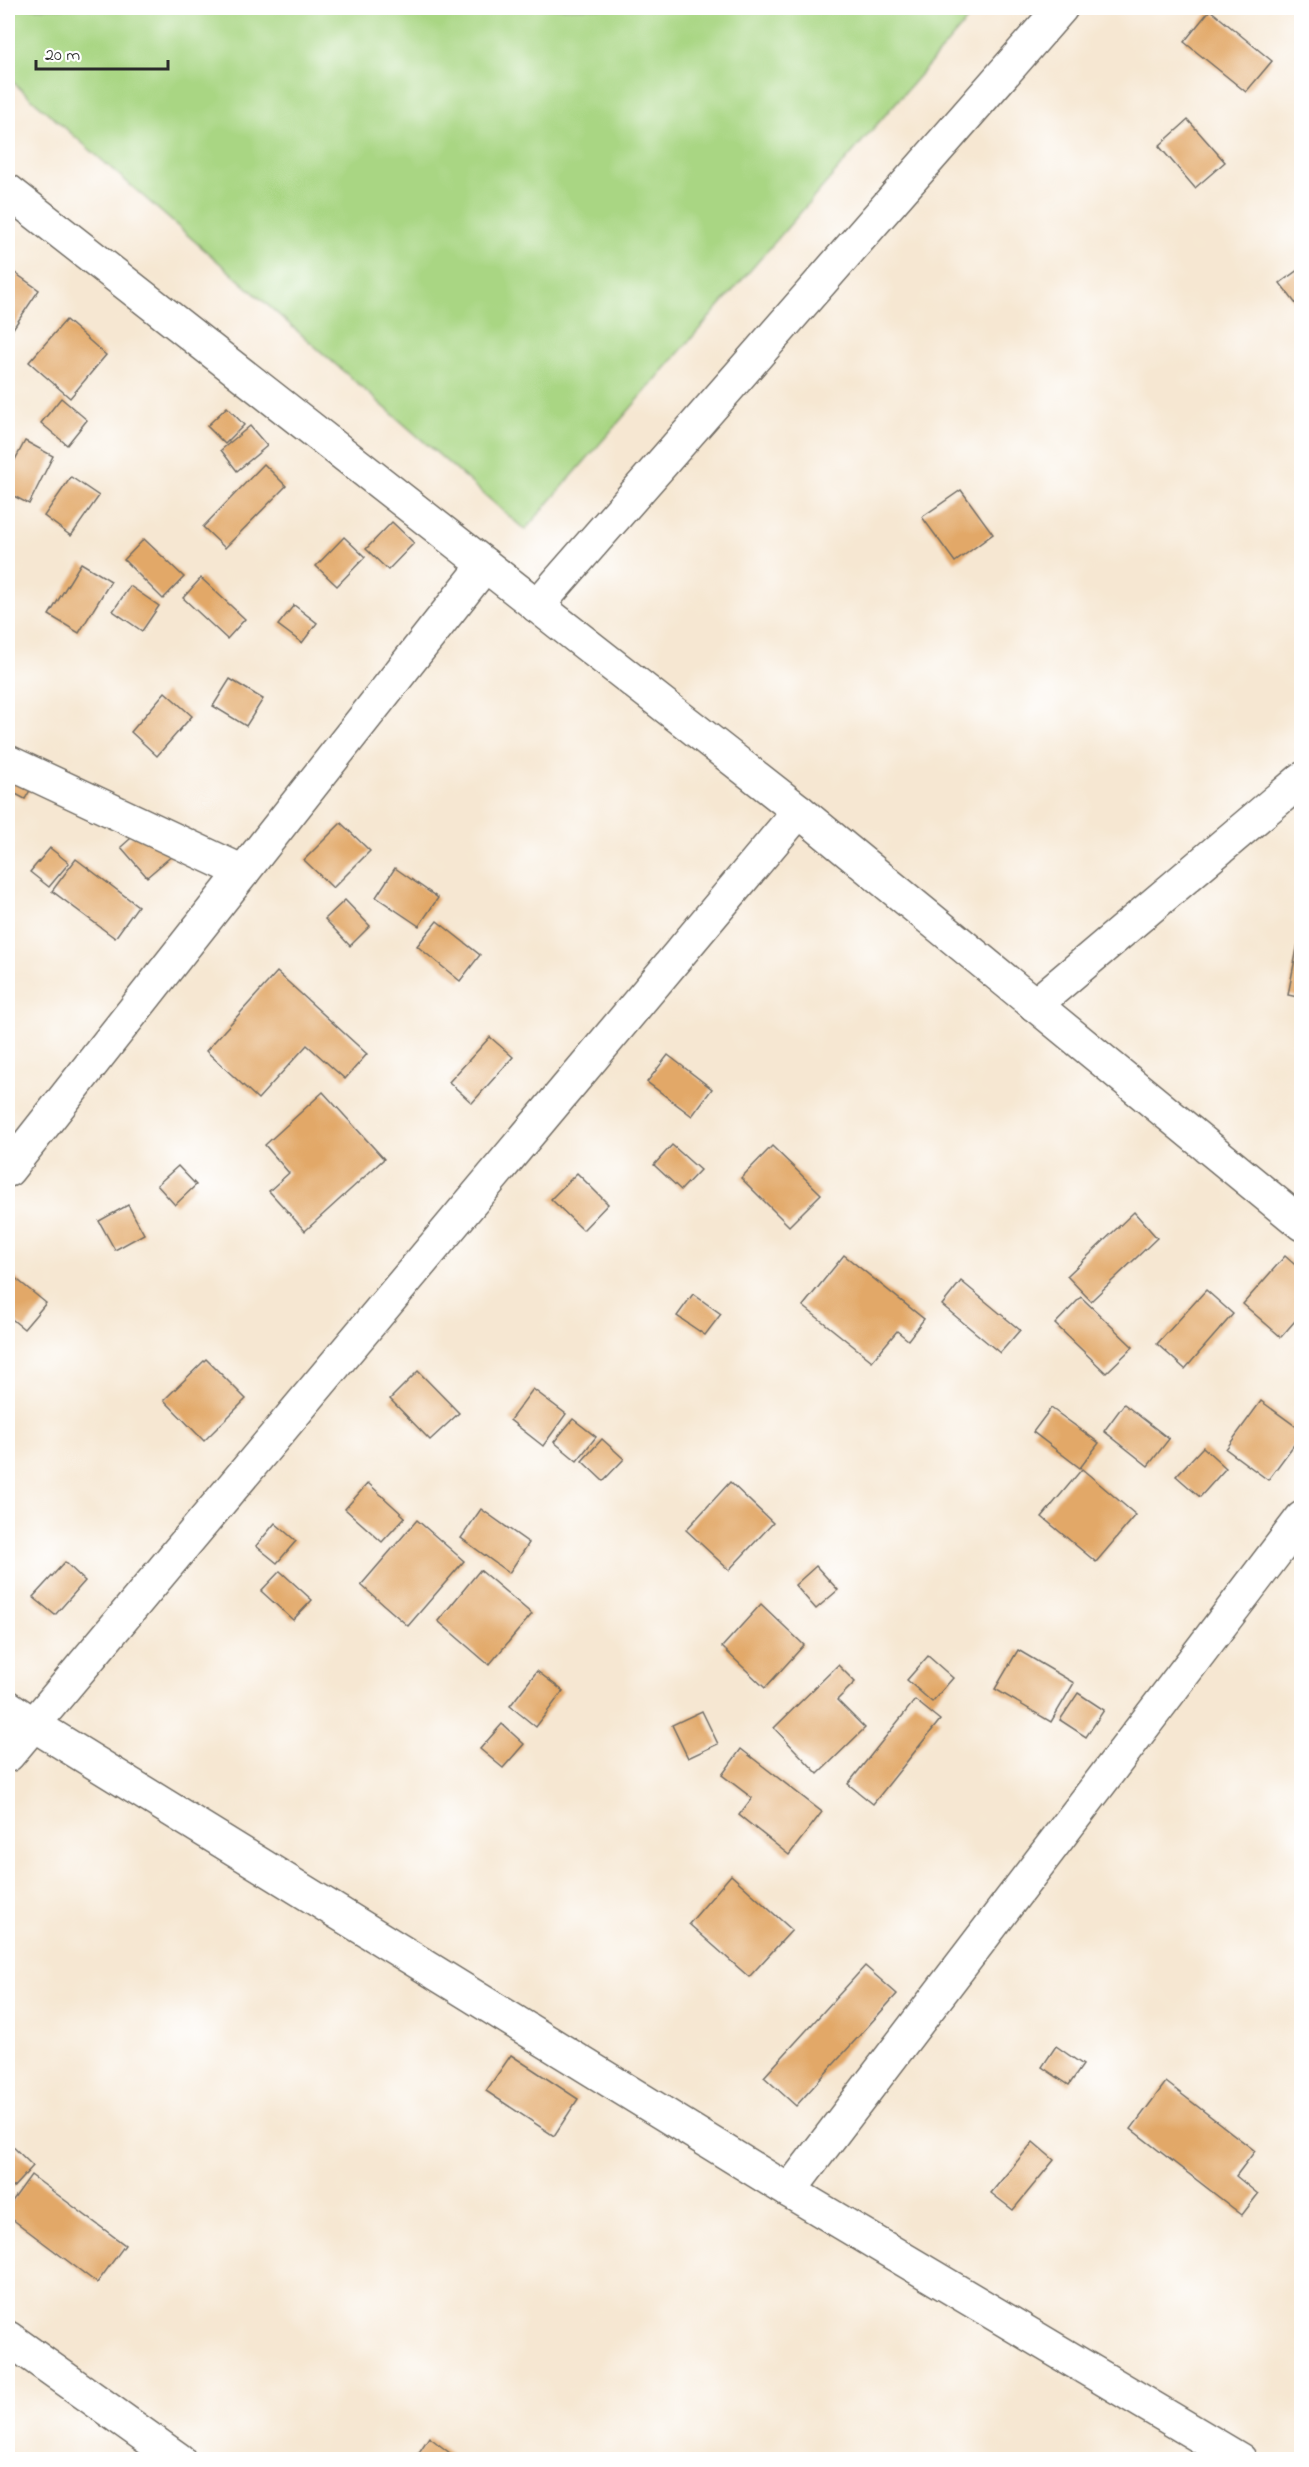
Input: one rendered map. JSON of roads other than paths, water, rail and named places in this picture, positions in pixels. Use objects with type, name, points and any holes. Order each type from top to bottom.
[{"type":"street","points":[[537,606],[1061,8]]},
{"type":"street","points":[[8,191],[799,811],[1302,1224]]},
{"type":"street","points":[[8,1170],[485,565]]},
{"type":"street","points":[[8,762],[243,872]]},
{"type":"street","points":[[1035,1005],[1302,779]]},
{"type":"street","points":[[8,1755],[799,811]]},
{"type":"street","points":[[789,2191],[1302,1518]]},
{"type":"street","points":[[8,1707],[789,2191],[1240,2460]]},
{"type":"street","points":[[8,2338],[179,2460]]}]
